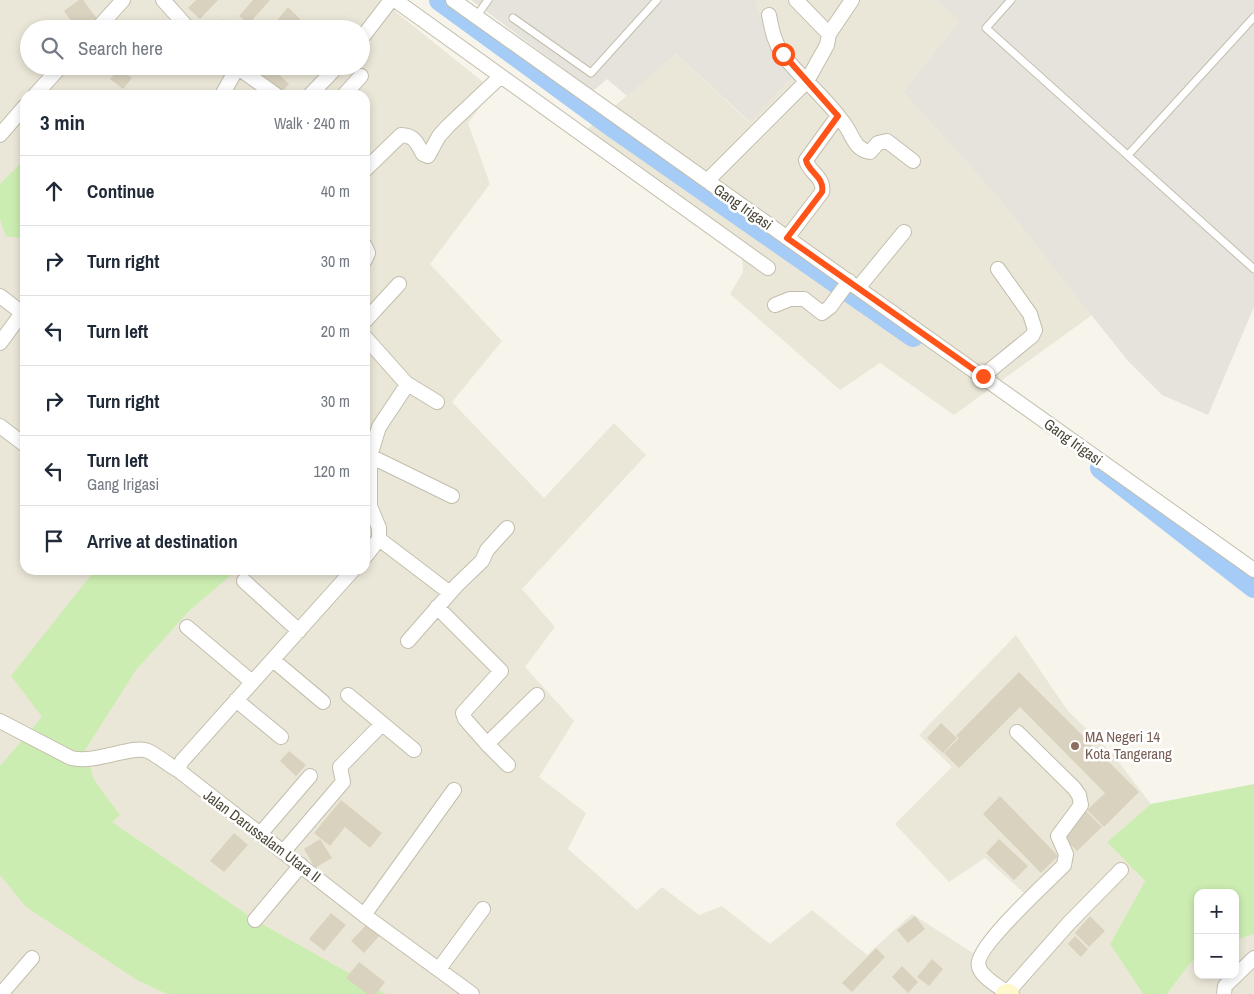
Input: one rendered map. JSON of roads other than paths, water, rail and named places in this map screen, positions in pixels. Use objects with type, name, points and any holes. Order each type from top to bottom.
[{"type":"street","points":[[107,20],[123,0]]},
{"type":"street","points":[[163,0],[181,20]]},
{"type":"street","points":[[370,28],[393,0],[768,268]]},
{"type":"street","points":[[796,0],[829,34]]},
{"type":"street","points":[[708,181],[807,81],[827,45],[829,34],[852,0]]},
{"type":"street","name":"Gang Irigasi","points":[[458,1],[476,17],[1254,570]]},
{"type":"street","points":[[769,15],[772,35],[783,54],[838,116],[848,130],[852,140],[863,151],[870,152],[878,143],[887,141],[913,161]]},
{"type":"street","points":[[39,90],[53,75]]},
{"type":"street","points":[[224,90],[232,75]]},
{"type":"street","points":[[247,75],[269,90]]},
{"type":"street","points":[[315,90],[329,75]]},
{"type":"street","points":[[348,90],[361,76]]},
{"type":"street","points":[[370,165],[401,135],[408,135],[416,140],[423,154],[428,156],[439,136],[448,126],[501,76]]},
{"type":"street","points":[[0,134],[20,112]]},
{"type":"street","points":[[787,238],[822,192],[820,180],[806,160],[838,116]]},
{"type":"street","points":[[775,305],[790,299],[804,299],[822,313],[904,232]]},
{"type":"street","points":[[983,376],[1032,336],[1035,330],[1030,314],[998,269]]},
{"type":"street","points":[[370,315],[399,284]]},
{"type":"street","points":[[0,296],[20,311]]},
{"type":"street","points":[[0,343],[20,319]]},
{"type":"street","points":[[370,343],[406,383],[437,402]]},
{"type":"street","points":[[370,551],[379,539],[379,528],[370,506],[370,456],[379,427],[406,388],[406,383]]},
{"type":"street","points":[[0,426],[20,441]]},
{"type":"street","points":[[370,456],[452,496]]},
{"type":"street","points":[[408,641],[437,607],[482,561],[487,550],[507,528]]},
{"type":"street","points":[[379,539],[450,593]]},
{"type":"street","points":[[178,770],[182,762],[236,700],[349,575]]},
{"type":"street","points":[[244,581],[299,631]]},
{"type":"street","points":[[437,607],[501,671],[463,713],[487,744],[508,765]]},
{"type":"street","points":[[187,628],[252,682]]},
{"type":"street","points":[[273,660],[323,702]]},
{"type":"street","points":[[348,695],[414,750]]},
{"type":"street","points":[[487,744],[537,695]]},
{"type":"street","points":[[236,700],[281,737]]},
{"type":"street","name":"Jalan Darussalam Utara II","points":[[1,723],[34,737],[71,758],[84,761],[134,749],[148,751],[178,770],[364,915],[472,994]]},
{"type":"street","points":[[284,851],[343,782],[340,767],[382,724]]},
{"type":"street","points":[[1016,732],[1074,788],[1081,801],[1078,811],[1058,836],[1066,854],[1064,865],[989,941],[978,958],[978,966],[983,973],[1008,994],[1069,923],[1121,870]]},
{"type":"street","points":[[261,833],[310,776]]},
{"type":"street","points":[[364,915],[454,790]]},
{"type":"street","points":[[255,920],[301,865]]},
{"type":"street","points":[[439,970],[483,909]]},
{"type":"street","points":[[1,994],[32,958]]},
{"type":"street","points":[[1224,994],[1225,986],[1254,958]]},
{"type":"lane","points":[[476,17],[488,0]]},
{"type":"lane","points":[[513,18],[591,74],[657,0]]},
{"type":"lane","points":[[1011,0],[986,28],[1254,269]]},
{"type":"lane","points":[[1128,155],[1254,17]]},
{"type":"waterway","points":[[440,0],[615,128],[913,336]]},
{"type":"waterway","points":[[1101,468],[1254,587]]},
{"type":"place","name":"MA Negeri 14 Kota Tangerang","points":[[1075,746]]}]
